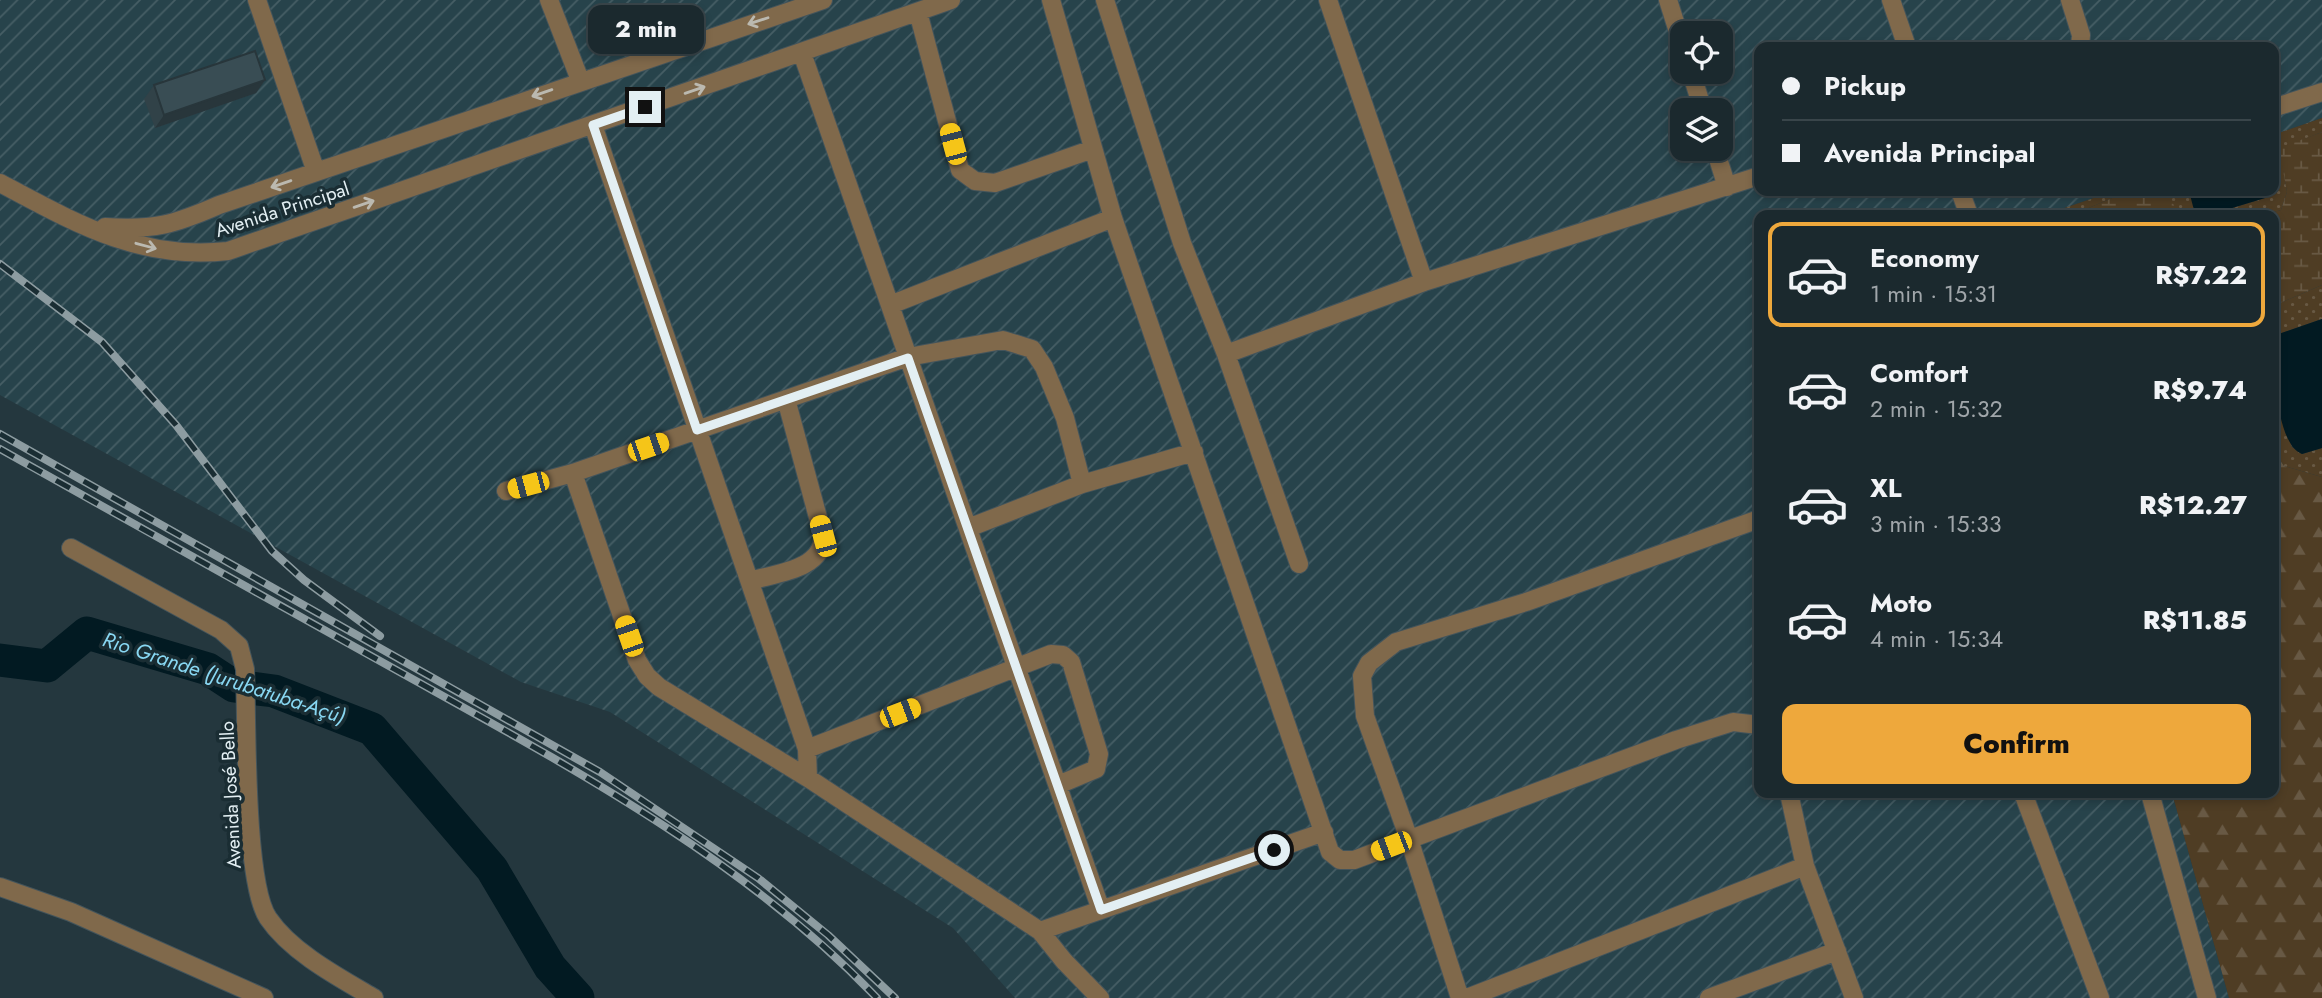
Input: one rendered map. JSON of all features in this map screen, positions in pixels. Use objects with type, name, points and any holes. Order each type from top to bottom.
[{"type":"street","points":[[257,0],[316,172]]},
{"type":"street","points":[[549,0],[580,80]]},
{"type":"street","name":"Avenida Principal","points":[[81,226],[142,230],[172,225],[219,205],[781,7],[823,0]]},
{"type":"street","name":"Avenida Principal","points":[[81,226],[149,248],[192,255],[228,251],[951,0]]},
{"type":"street","points":[[1051,0],[1112,218],[1330,852],[1347,862],[1676,740],[1733,722],[1754,724]]},
{"type":"street","points":[[1105,0],[1178,230],[1226,354],[1299,564]]},
{"type":"street","points":[[1328,0],[1424,282]]},
{"type":"street","points":[[1668,0],[1675,21]]},
{"type":"street","points":[[1891,0],[1906,42]]},
{"type":"street","points":[[2070,0],[2081,34],[2080,42]]},
{"type":"street","points":[[918,12],[960,170],[975,181],[995,183],[1093,149]]},
{"type":"street","points":[[802,53],[1101,910]]},
{"type":"street","points":[[2279,106],[2322,92]]},
{"type":"street","points":[[593,125],[807,749],[808,778]]},
{"type":"street","points":[[1719,161],[1727,187]]},
{"type":"street","points":[[1226,354],[1424,282],[1754,178]]},
{"type":"street","points":[[0,183],[81,226]]},
{"type":"street","points":[[890,305],[1112,218]]},
{"type":"street","points":[[506,491],[573,473],[908,358],[1003,340],[1032,349],[1050,379],[1065,418],[1082,484]]},
{"type":"street","points":[[750,582],[812,562],[823,547],[823,536],[786,399]]},
{"type":"street","points":[[968,528],[1082,484],[1194,452]]},
{"type":"street","points":[[573,473],[637,660],[647,676],[659,687],[808,778],[1040,931],[1100,998]]},
{"type":"street","points":[[1460,998],[1409,839],[1364,716],[1362,676],[1368,663],[1396,642],[1526,602],[1754,521]]},
{"type":"street","name":"Avenida José Bello","points":[[71,548],[221,630],[239,646],[245,669],[255,870],[266,915],[277,930],[307,955],[374,998]]},
{"type":"street","points":[[807,749],[1051,654],[1063,656],[1071,662],[1099,754],[1098,762],[1089,774],[1058,785]]},
{"type":"street","points":[[1790,798],[1805,866],[1854,998]]},
{"type":"street","points":[[2025,798],[2100,998]]},
{"type":"street","points":[[2151,798],[2207,998]]},
{"type":"street","points":[[1040,931],[1324,832]]},
{"type":"street","points":[[1466,998],[1805,866]]},
{"type":"street","points":[[0,887],[71,912],[264,998]]},
{"type":"street","points":[[1709,998],[1837,951]]},
{"type":"shaded area","points":[[0,0],[2322,0],[2322,118],[2279,133],[2279,42],[1754,42],[1754,196],[2099,196],[2059,210],[1754,210],[1754,798],[2173,798],[2229,998],[1015,998],[953,928],[610,712],[521,682],[0,395]]},
{"type":"shaded area","points":[[2190,196],[2265,196],[2225,210],[2194,210]]},
{"type":"shaded area","points":[[2322,319],[2322,448],[2302,454],[2293,447],[2286,435],[2279,410],[2279,334]]},
{"type":"green space","points":[[2322,118],[2322,132],[2280,149],[2287,192],[2281,210],[2225,210],[2265,196],[2279,196],[2279,133]]},
{"type":"green space","points":[[2322,132],[2322,285],[2279,303],[2279,211],[2287,192],[2279,148]]},
{"type":"green space","points":[[2099,196],[2117,196],[2084,210],[2059,210]]},
{"type":"green space","points":[[2117,196],[2169,196],[2176,210],[2084,210]]},
{"type":"green space","points":[[2167,196],[2191,196],[2196,210],[2176,210]]},
{"type":"green space","points":[[2322,285],[2322,319],[2279,334],[2279,303]]},
{"type":"green space","points":[[2279,407],[2292,447],[2302,454],[2322,448],[2322,477],[2284,466],[2279,459]]},
{"type":"green space","points":[[2279,459],[2284,466],[2322,477],[2322,998],[2229,998],[2173,798],[2279,798]]},
{"type":"building","points":[[255,51],[265,80],[164,115],[154,85]]},
{"type":"waterway","name":"Rio Grande (Jurubatuba-Açú)","points":[[0,660],[47,666],[87,633],[208,669],[234,686],[274,691],[372,729],[492,869],[550,967],[578,998]]},
{"type":"railway","points":[[0,264],[102,342],[176,425],[272,551],[304,580],[380,636]]},
{"type":"railway","points":[[0,434],[600,772],[758,878],[828,935],[895,998]]},
{"type":"railway","points":[[0,449],[599,785],[717,862],[773,904],[827,949],[877,998]]},
{"type":"route","points":[[645,107],[593,125],[697,430],[908,358],[1101,910],[1274,850]]}]
